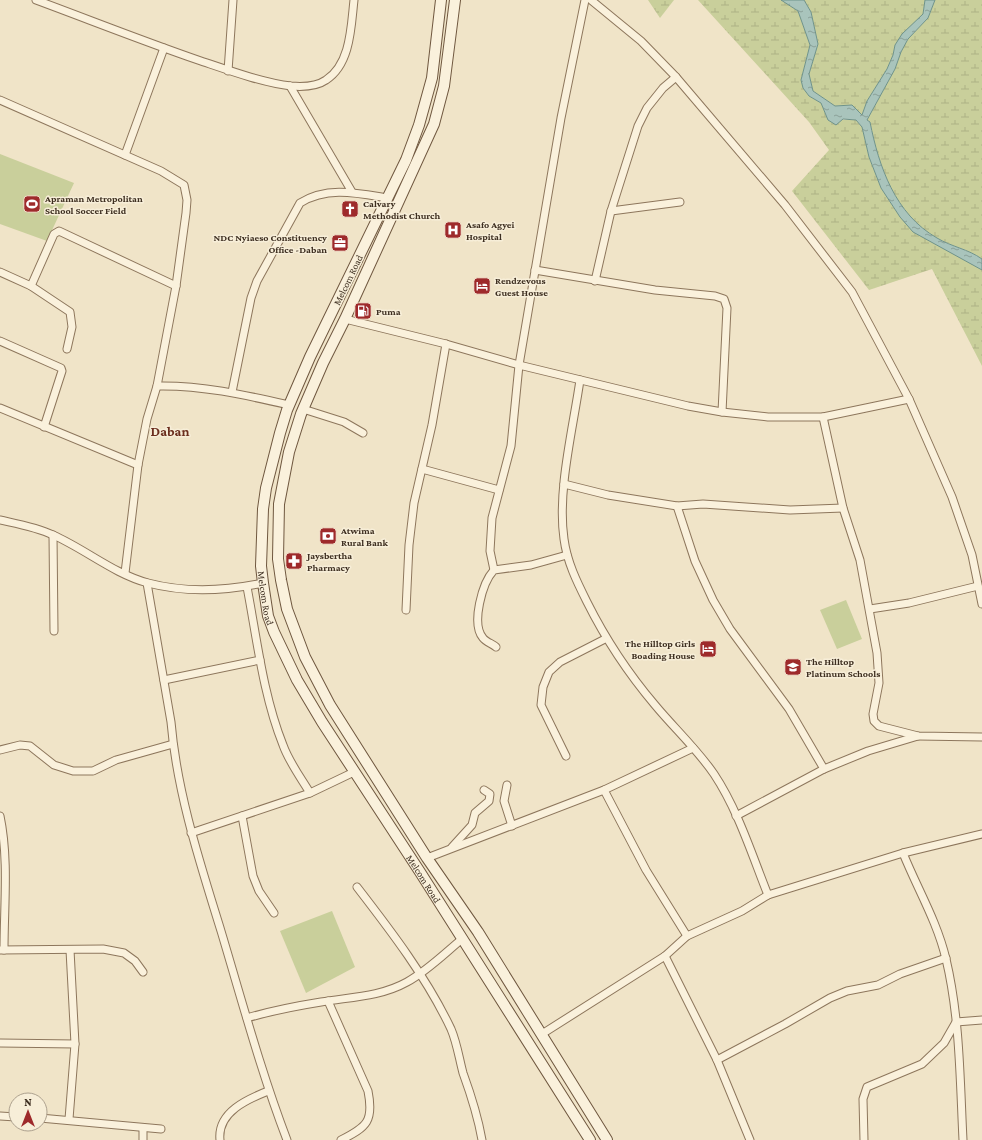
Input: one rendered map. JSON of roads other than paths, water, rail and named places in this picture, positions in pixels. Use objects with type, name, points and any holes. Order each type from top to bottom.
[{"type":"main road","name":"Melcom Road","points":[[441,0],[432,78],[419,125],[406,160],[310,356],[289,405],[278,439],[266,488],[261,552],[263,583],[268,616],[285,656],[322,722],[590,1140]]},
{"type":"main road","points":[[455,0],[444,86],[434,124],[345,319],[323,363],[303,409],[289,452],[279,504],[278,559],[287,609],[300,644],[330,705],[427,858],[478,932],[607,1140]]},
{"type":"main road","points":[[332,312],[345,319]]},
{"type":"main road","points":[[263,583],[281,580]]},
{"type":"main road","points":[[528,1044],[542,1034]]},
{"type":"street","points":[[36,0],[164,48],[228,70],[290,86],[318,84],[327,80],[337,70],[344,56],[350,38],[354,0]]},
{"type":"street","points":[[228,70],[233,0]]},
{"type":"street","points":[[494,570],[490,539],[492,518],[511,446],[518,365],[561,118],[585,0]]},
{"type":"street","points":[[591,0],[641,41],[676,77],[785,205],[852,292],[909,399],[952,497],[972,555],[982,604]]},
{"type":"street","points":[[126,155],[164,48]]},
{"type":"street","points":[[595,281],[611,211],[638,126],[647,108],[663,88],[676,77]]},
{"type":"street","points":[[290,86],[352,192]]},
{"type":"street","points":[[0,100],[126,155],[181,181],[185,189],[186,213],[176,286],[157,386],[147,419],[138,465],[125,573]]},
{"type":"street","points":[[232,392],[251,298],[257,281],[300,203],[310,197],[324,193],[352,192],[387,198]]},
{"type":"street","points":[[611,211],[680,202]]},
{"type":"street","points":[[31,286],[54,234],[59,232],[176,286]]},
{"type":"street","points":[[535,270],[595,281],[655,290],[715,296],[724,299],[727,308],[722,412]]},
{"type":"street","points":[[0,272],[31,286],[70,312],[72,327],[67,349]]},
{"type":"street","points":[[345,319],[446,344],[518,365],[688,406],[722,412],[768,418],[823,418],[909,399]]},
{"type":"street","points":[[0,341],[61,368],[62,371],[44,427]]},
{"type":"street","points":[[406,610],[411,524],[416,488],[431,431],[446,344]]},
{"type":"street","points":[[580,380],[564,484],[563,512],[564,539],[567,555],[575,578],[605,639],[637,683],[715,776],[736,816],[768,896]]},
{"type":"street","points":[[157,386],[178,385],[232,392],[289,405]]},
{"type":"street","points":[[0,408],[138,465]]},
{"type":"street","points":[[303,409],[344,422],[363,433]]},
{"type":"street","points":[[823,418],[843,508],[860,560],[870,609],[877,653],[879,683],[872,714],[874,721],[879,726],[918,736],[982,737]]},
{"type":"street","points":[[422,469],[499,490]]},
{"type":"street","points":[[564,484],[608,495],[677,506],[696,504],[790,510],[843,508]]},
{"type":"street","points":[[677,506],[695,561],[713,600],[730,629],[788,709],[824,769]]},
{"type":"street","points":[[0,520],[30,526],[53,535],[147,583],[201,590],[263,583]]},
{"type":"street","points":[[53,535],[54,631]]},
{"type":"street","points":[[496,647],[483,638],[478,627],[481,593],[488,577],[494,570],[531,565],[567,555]]},
{"type":"street","points":[[147,583],[164,680],[173,744],[191,833],[268,1091],[287,1140]]},
{"type":"street","points":[[247,586],[268,698],[283,746],[310,794]]},
{"type":"street","points":[[870,609],[909,603],[978,586]]},
{"type":"street","points":[[566,756],[541,705],[543,687],[549,672],[560,662],[605,639]]},
{"type":"street","points":[[164,680],[260,660]]},
{"type":"street","points":[[736,816],[824,769],[868,751],[918,736]]},
{"type":"street","points":[[0,750],[20,745],[30,746],[54,765],[73,771],[93,770],[116,760],[173,744]]},
{"type":"street","points":[[427,858],[604,790],[693,748]]},
{"type":"street","points":[[191,833],[310,794],[354,772]]},
{"type":"street","points":[[507,785],[504,801],[512,826]]},
{"type":"street","points":[[450,848],[472,825],[475,813],[488,801],[490,794],[484,790]]},
{"type":"street","points":[[604,790],[646,870],[687,936]]},
{"type":"street","points":[[0,816],[4,834],[2,856],[2,950],[104,949],[124,953],[134,960],[143,972]]},
{"type":"street","points":[[242,816],[253,876],[259,892],[274,913]]},
{"type":"street","points":[[542,1034],[665,956],[687,936],[742,911],[768,896],[903,853],[982,834]]},
{"type":"street","points":[[903,853],[916,886],[930,911],[946,958],[956,1022],[963,1140]]},
{"type":"street","points":[[357,887],[420,974],[452,1030],[460,1061],[475,1106],[482,1140]]},
{"type":"street","points":[[247,1018],[290,1007],[358,998],[386,992],[406,983],[420,974],[462,940]]},
{"type":"street","points":[[69,1120],[75,1044],[70,950]]},
{"type":"street","points":[[665,956],[717,1060],[750,1140]]},
{"type":"street","points":[[717,1060],[830,998],[847,991],[878,985],[900,974],[946,958]]},
{"type":"street","points":[[328,1001],[368,1091],[371,1106],[369,1119],[359,1131],[341,1140]]},
{"type":"street","points":[[956,1022],[982,1020]]},
{"type":"street","points":[[864,1140],[863,1098],[867,1087],[922,1064],[944,1043],[956,1022]]},
{"type":"street","points":[[0,1043],[75,1044]]},
{"type":"street","points":[[220,1140],[219,1135],[226,1119],[236,1106],[268,1091]]},
{"type":"street","points":[[48,1119],[161,1129]]},
{"type":"street","points":[[143,1128],[143,1140]]},
{"type":"water","points":[[781,0],[804,0],[811,12],[818,44],[809,74],[813,91],[835,106],[852,105],[862,115],[867,101],[887,69],[893,55],[895,45],[902,34],[923,14],[925,0],[935,0],[928,18],[908,39],[901,52],[895,69],[867,120],[870,122],[878,156],[884,172],[900,203],[922,228],[948,244],[982,259],[982,270],[913,232],[900,217],[881,188],[869,157],[862,127],[856,120],[843,119],[836,125],[828,120],[821,103],[809,96],[803,88],[801,80],[810,45],[798,11]]},
{"type":"place","name":"Apraman Metropolitan School Soccer Field","points":[[32,204]]},
{"type":"place","name":"Calvary Methodist Church","points":[[350,209]]},
{"type":"place","name":"Asafo Agyei Hospital","points":[[453,230]]},
{"type":"place","name":"NDC Nyiaeso Constituency Office -Daban","points":[[340,243]]},
{"type":"place","name":"Rendzevous Guest House","points":[[482,286]]},
{"type":"place","name":"Puma","points":[[363,311]]},
{"type":"place","name":"Atwima Rural Bank","points":[[328,536]]},
{"type":"place","name":"Jaysbertha Pharmacy","points":[[294,561]]},
{"type":"place","name":"The Hilltop Girls Boading House","points":[[708,649]]},
{"type":"place","name":"The Hilltop Platinum Schools","points":[[793,667]]},
{"type":"district","name":"Daban","points":[[170,431]]}]
